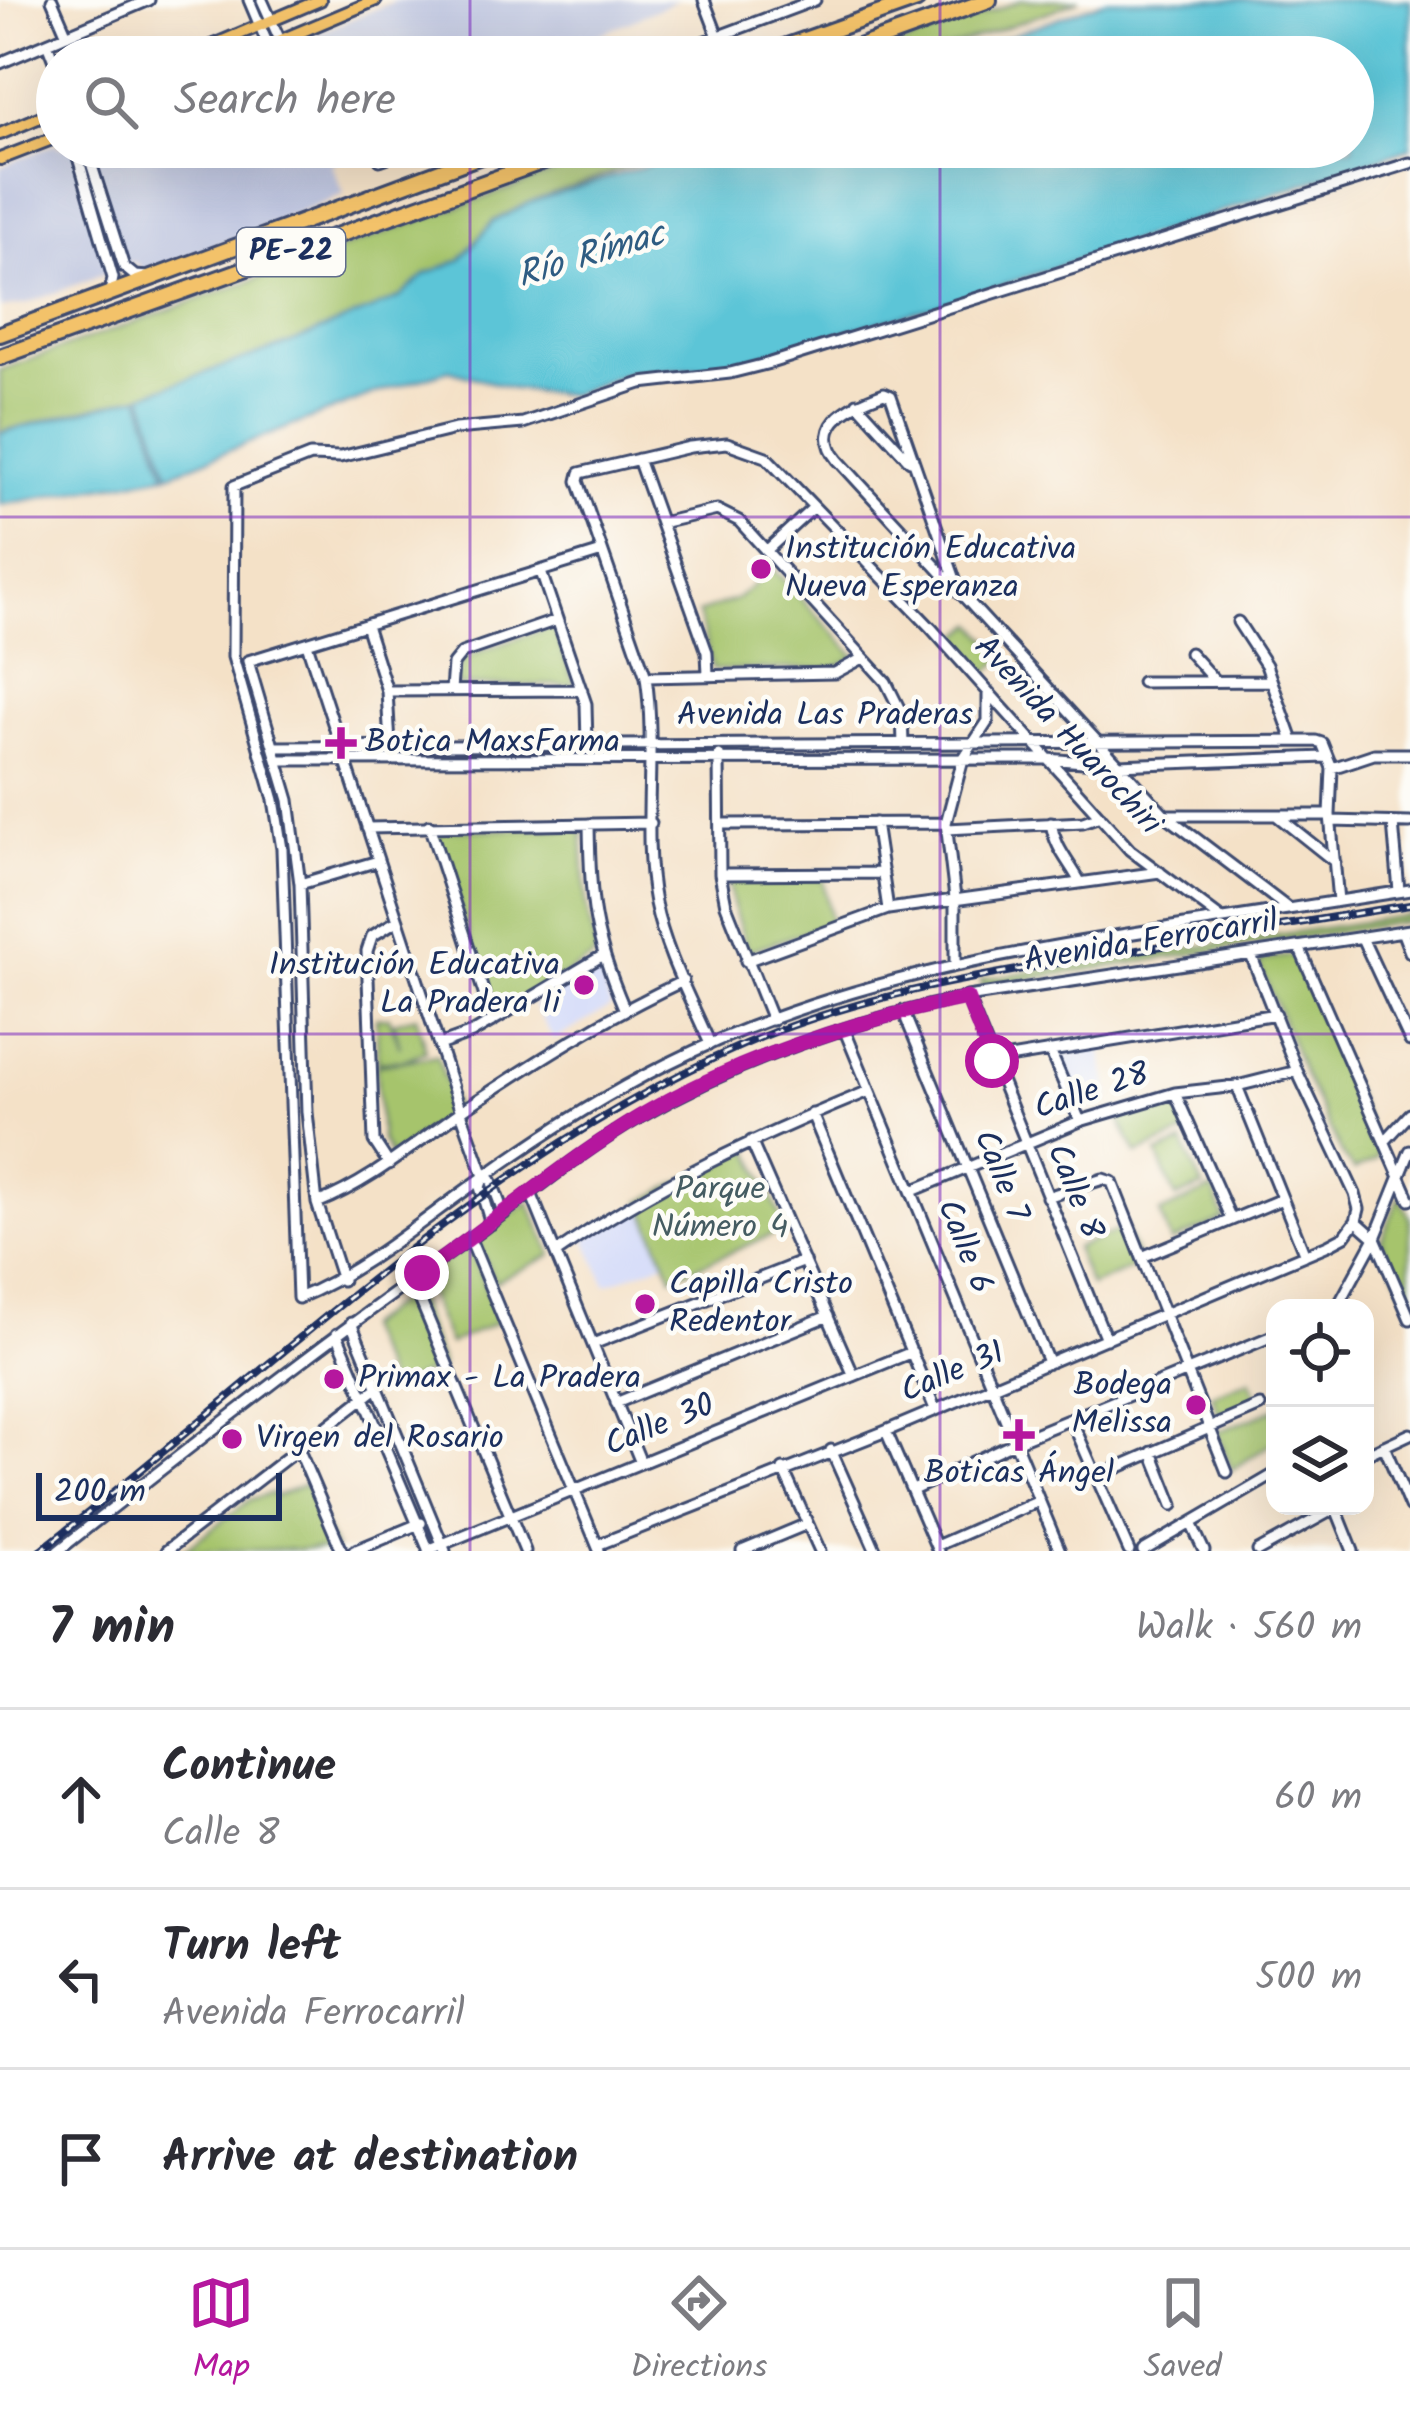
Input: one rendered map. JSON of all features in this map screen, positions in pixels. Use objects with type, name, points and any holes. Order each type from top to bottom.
[{"type":"highway","points":[[815,36],[917,0]]},
{"type":"highway","points":[[889,36],[989,0]]},
{"type":"highway","name":"PE-22","points":[[0,334],[448,168]]},
{"type":"highway","name":"PE-22","points":[[0,357],[525,168]]},
{"type":"main road","points":[[236,36],[320,0]]},
{"type":"main road","points":[[291,36],[376,0]]},
{"type":"main road","points":[[0,134],[36,119]]},
{"type":"main road","points":[[0,159],[36,145]]},
{"type":"street","points":[[52,0],[67,35],[121,5],[149,0]]},
{"type":"street","points":[[249,0],[271,36]]},
{"type":"street","points":[[262,0],[265,24]]},
{"type":"street","points":[[704,0],[718,36]]},
{"type":"street","points":[[721,36],[815,0]]},
{"type":"street","points":[[0,63],[36,48]]},
{"type":"street","points":[[710,1044],[654,899],[646,677],[602,552],[248,662],[289,800],[301,884],[308,1112],[317,1203],[342,1280],[298,1298],[282,849],[274,800],[233,657],[234,486],[310,456],[340,457],[455,430],[523,423],[640,383],[730,373],[770,363],[1410,163]]},
{"type":"street","points":[[81,168],[113,278],[108,295]]},
{"type":"street","points":[[93,168],[124,267],[135,276],[154,276]]},
{"type":"street","points":[[916,468],[857,403],[888,394],[916,468],[959,592]]},
{"type":"street","name":"Avenida Huarochiri","points":[[857,403],[835,418],[831,452],[1165,815],[1289,909]]},
{"type":"street","name":"Avenida Huarochiri","points":[[602,552],[578,481],[580,473],[728,443],[766,457],[987,690],[1130,850],[1222,920]]},
{"type":"street","points":[[638,459],[706,652],[708,675]]},
{"type":"street","points":[[766,551],[814,507]]},
{"type":"street","points":[[661,523],[727,512],[897,698],[903,743]]},
{"type":"street","points":[[541,572],[582,690],[587,745]]},
{"type":"street","points":[[451,690],[453,664],[462,652],[557,620]]},
{"type":"street","points":[[1238,622],[1271,681],[1293,741]]},
{"type":"street","points":[[366,625],[387,691],[390,746]]},
{"type":"street","points":[[307,644],[484,1176],[480,1187],[491,1224]]},
{"type":"street","points":[[1190,653],[1215,681]]},
{"type":"street","points":[[646,677],[835,673],[863,658]]},
{"type":"street","points":[[1142,682],[1271,681]]},
{"type":"street","points":[[387,691],[582,690]]},
{"type":"street","points":[[955,964],[956,898],[946,826],[963,759],[989,715],[987,690]]},
{"type":"street","name":"Avenida Las Praderas","points":[[274,747],[1319,741],[1325,758],[1118,764],[1048,759],[278,760]]},
{"type":"street","points":[[719,743],[720,874],[726,905],[772,1020]]},
{"type":"street","points":[[1332,768],[1374,754],[1410,754]]},
{"type":"street","points":[[1325,758],[1332,768],[1338,901]]},
{"type":"street","points":[[1276,814],[1335,862]]},
{"type":"street","points":[[1165,815],[1276,814],[1410,823]]},
{"type":"street","points":[[721,824],[1051,824],[1100,816]]},
{"type":"street","points":[[367,828],[651,823]]},
{"type":"street","points":[[875,823],[889,909]]},
{"type":"street","points":[[1393,823],[1404,890]]},
{"type":"street","points":[[589,824],[590,901],[602,956],[624,1008]]},
{"type":"street","points":[[1051,824],[1057,850],[1080,882]]},
{"type":"street","points":[[429,825],[493,1021]]},
{"type":"street","points":[[301,884],[378,861]]},
{"type":"street","points":[[746,961],[889,909],[1160,872]]},
{"type":"street","points":[[720,874],[883,873]]},
{"type":"street","name":"Avenida Ferrocarril","points":[[342,1280],[484,1176],[591,1108],[710,1044],[772,1020],[955,964],[1404,890]]},
{"type":"street","points":[[389,1164],[374,1141],[367,951],[372,936],[398,920]]},
{"type":"street","points":[[1406,930],[1410,952]]},
{"type":"street","name":"Avenida Ferrocarril","points":[[58,1551],[351,1323],[639,1118],[678,1096],[745,1066],[903,1011],[1406,930]]},
{"type":"street","points":[[1362,938],[1406,1023],[1410,1041]]},
{"type":"street","points":[[1299,947],[1410,1200]]},
{"type":"street","points":[[1251,955],[1355,1194],[1356,1221],[1375,1238],[1410,1319]]},
{"type":"street","points":[[439,1045],[493,1021],[602,956]]},
{"type":"street","points":[[317,1203],[356,1188],[461,1112],[624,1008],[683,981]]},
{"type":"street","name":"Calle 8","points":[[967,998],[1106,1339]]},
{"type":"street","name":"Calle 7","points":[[903,1011],[1048,1362]]},
{"type":"street","points":[[992,1061],[1276,1014]]},
{"type":"street","name":"Calle 6","points":[[845,1030],[1060,1551]]},
{"type":"street","points":[[1050,1051],[1080,1121]]},
{"type":"street","name":"Calle 28","points":[[912,1191],[1080,1121],[1175,1094],[1298,1071]]},
{"type":"street","points":[[1237,1086],[1305,1255]]},
{"type":"street","points":[[556,1253],[668,1182],[869,1091]]},
{"type":"street","points":[[1175,1094],[1231,1219]]},
{"type":"street","points":[[812,1114],[935,1409]]},
{"type":"street","points":[[1385,1141],[1410,1114]]},
{"type":"street","points":[[751,1141],[854,1376]]},
{"type":"street","points":[[1342,1299],[1375,1238],[1410,1151]]},
{"type":"street","points":[[484,1176],[491,1180],[504,1214]]},
{"type":"street","points":[[1047,1197],[1108,1180],[1227,1472]]},
{"type":"street","points":[[531,1193],[641,1463]]},
{"type":"street","points":[[1142,1258],[1282,1199]]},
{"type":"street","name":"Calle 31","points":[[598,1548],[1328,1246],[1345,1236],[1356,1221]]},
{"type":"street","points":[[470,1239],[598,1548]]},
{"type":"street","points":[[592,1344],[804,1261]]},
{"type":"street","points":[[412,1280],[525,1551]]},
{"type":"street","points":[[616,1403],[828,1316]]},
{"type":"street","points":[[351,1323],[444,1548]]},
{"type":"street","points":[[337,1334],[429,1551]]},
{"type":"street","points":[[913,1490],[1015,1442],[1266,1339]]},
{"type":"street","name":"Calle 30","points":[[429,1551],[912,1352]]},
{"type":"street","points":[[166,1551],[377,1388]]},
{"type":"street","points":[[1096,1477],[1260,1406]]},
{"type":"street","points":[[1071,1419],[1129,1551]]},
{"type":"street","points":[[886,1430],[937,1549],[1040,1501]]},
{"type":"street","points":[[1374,1451],[1410,1434]]},
{"type":"street","points":[[1384,1446],[1410,1507]]},
{"type":"street","points":[[298,1448],[342,1551]]},
{"type":"street","points":[[831,1450],[876,1551]]},
{"type":"street","points":[[1152,1452],[1173,1505]]},
{"type":"street","points":[[783,1469],[820,1551]]},
{"type":"street","points":[[1143,1551],[1266,1479]]},
{"type":"street","points":[[1258,1551],[1322,1515]]},
{"type":"street","points":[[1339,1515],[1353,1551]]},
{"type":"street","points":[[354,1551],[432,1519]]},
{"type":"street","points":[[1190,1523],[1204,1551]]},
{"type":"street","points":[[742,1551],[807,1524]]},
{"type":"shaded area","points":[[397,0],[678,0],[597,36],[312,36]]},
{"type":"shaded area","points":[[36,152],[36,168],[333,168],[344,193],[154,270],[143,271],[135,262],[26,304],[0,308],[0,167]]},
{"type":"shaded area","name":"Institución Educativa La Pradera Ii","points":[[598,966],[611,1007],[554,1040],[533,1004]]},
{"type":"shaded area","points":[[1101,1047],[1110,1099],[1081,1114],[1057,1056]]},
{"type":"shaded area","points":[[640,1204],[665,1262],[606,1285],[586,1239]]},
{"type":"green space","points":[[1022,0],[1080,0],[982,36],[925,36]]},
{"type":"green space","points":[[567,168],[624,168],[493,221],[460,260],[426,274],[399,298],[291,343],[143,395],[0,432],[0,370]]},
{"type":"green space","points":[[773,569],[856,656],[833,668],[713,670],[698,613],[737,599]]},
{"type":"green space","points":[[975,624],[1005,657],[987,673],[956,639]]},
{"type":"green space","points":[[553,626],[572,685],[456,686],[462,658]]},
{"type":"green space","points":[[441,830],[582,831],[586,905],[596,952],[592,959],[500,1011],[493,1008],[437,838]]},
{"type":"green space","points":[[728,879],[823,879],[831,923],[748,951]]},
{"type":"green space","points":[[1410,915],[1410,921],[982,986],[981,979]]},
{"type":"green space","points":[[1294,955],[1380,1151],[1375,1160],[1354,1170],[1306,1079],[1260,965],[1260,961]]},
{"type":"green space","points":[[416,1016],[426,1051],[404,1060],[378,1062],[376,1018],[389,1017],[400,1047],[394,1022]]},
{"type":"green space","points":[[437,1056],[455,1109],[391,1157],[381,1139],[376,1065]]},
{"type":"green space","points":[[1175,1102],[1189,1132],[1137,1154],[1116,1113]]},
{"type":"green space","points":[[1183,1143],[1203,1187],[1176,1198],[1157,1154]]},
{"type":"green space","name":"Parque Número 4","points":[[749,1147],[786,1229],[672,1277],[641,1202]]},
{"type":"green space","points":[[1213,1189],[1224,1219],[1171,1242],[1160,1213]]},
{"type":"green space","points":[[1400,1196],[1410,1218],[1410,1305],[1381,1240]]},
{"type":"green space","points":[[529,1202],[552,1255],[494,1282],[477,1239]]},
{"type":"green space","points":[[1125,1228],[1140,1265],[1090,1286],[1075,1248]]},
{"type":"green space","points":[[468,1245],[499,1321],[449,1344],[421,1277]]},
{"type":"green space","points":[[413,1290],[442,1366],[391,1388],[363,1328]]},
{"type":"green space","points":[[1250,1380],[1258,1400],[1219,1415],[1212,1395]]},
{"type":"green space","points":[[1266,1413],[1266,1447],[1232,1470],[1217,1432]]},
{"type":"green space","points":[[305,1484],[335,1549],[182,1551],[251,1499],[272,1493],[274,1497]]},
{"type":"water","points":[[1107,0],[1410,0],[1410,148],[1374,160],[1374,36],[1010,36]]},
{"type":"water","name":"Río Rímac","points":[[640,168],[1351,168],[970,296],[724,366],[626,373],[570,395],[514,389],[449,370],[376,393],[169,474],[143,395],[291,343],[399,298],[426,274],[460,260],[493,222],[531,202]]},
{"type":"water","points":[[140,396],[166,475],[0,505],[0,433]]},
{"type":"railway","points":[[40,1551],[464,1209],[554,1147],[647,1092],[745,1044],[839,1010],[936,986],[1410,905]]},
{"type":"place","name":"Institución Educativa Nueva Esperanza","points":[[761,569]]},
{"type":"place","name":"Botica MaxsFarma","points":[[341,743]]},
{"type":"place","name":"Institución Educativa La Pradera Ii","points":[[584,985]]},
{"type":"place","name":"Capilla Cristo Redentor","points":[[645,1304]]},
{"type":"place","name":"Primax - La Pradera","points":[[334,1379]]},
{"type":"place","name":"Bodega Melissa","points":[[1196,1405]]},
{"type":"place","name":"Boticas Ángel","points":[[1019,1435]]},
{"type":"place","name":"Virgen del Rosario","points":[[232,1439]]},
{"type":"route","points":[[422,1273],[639,1118],[745,1066],[903,1011],[967,998],[992,1061]]}]
